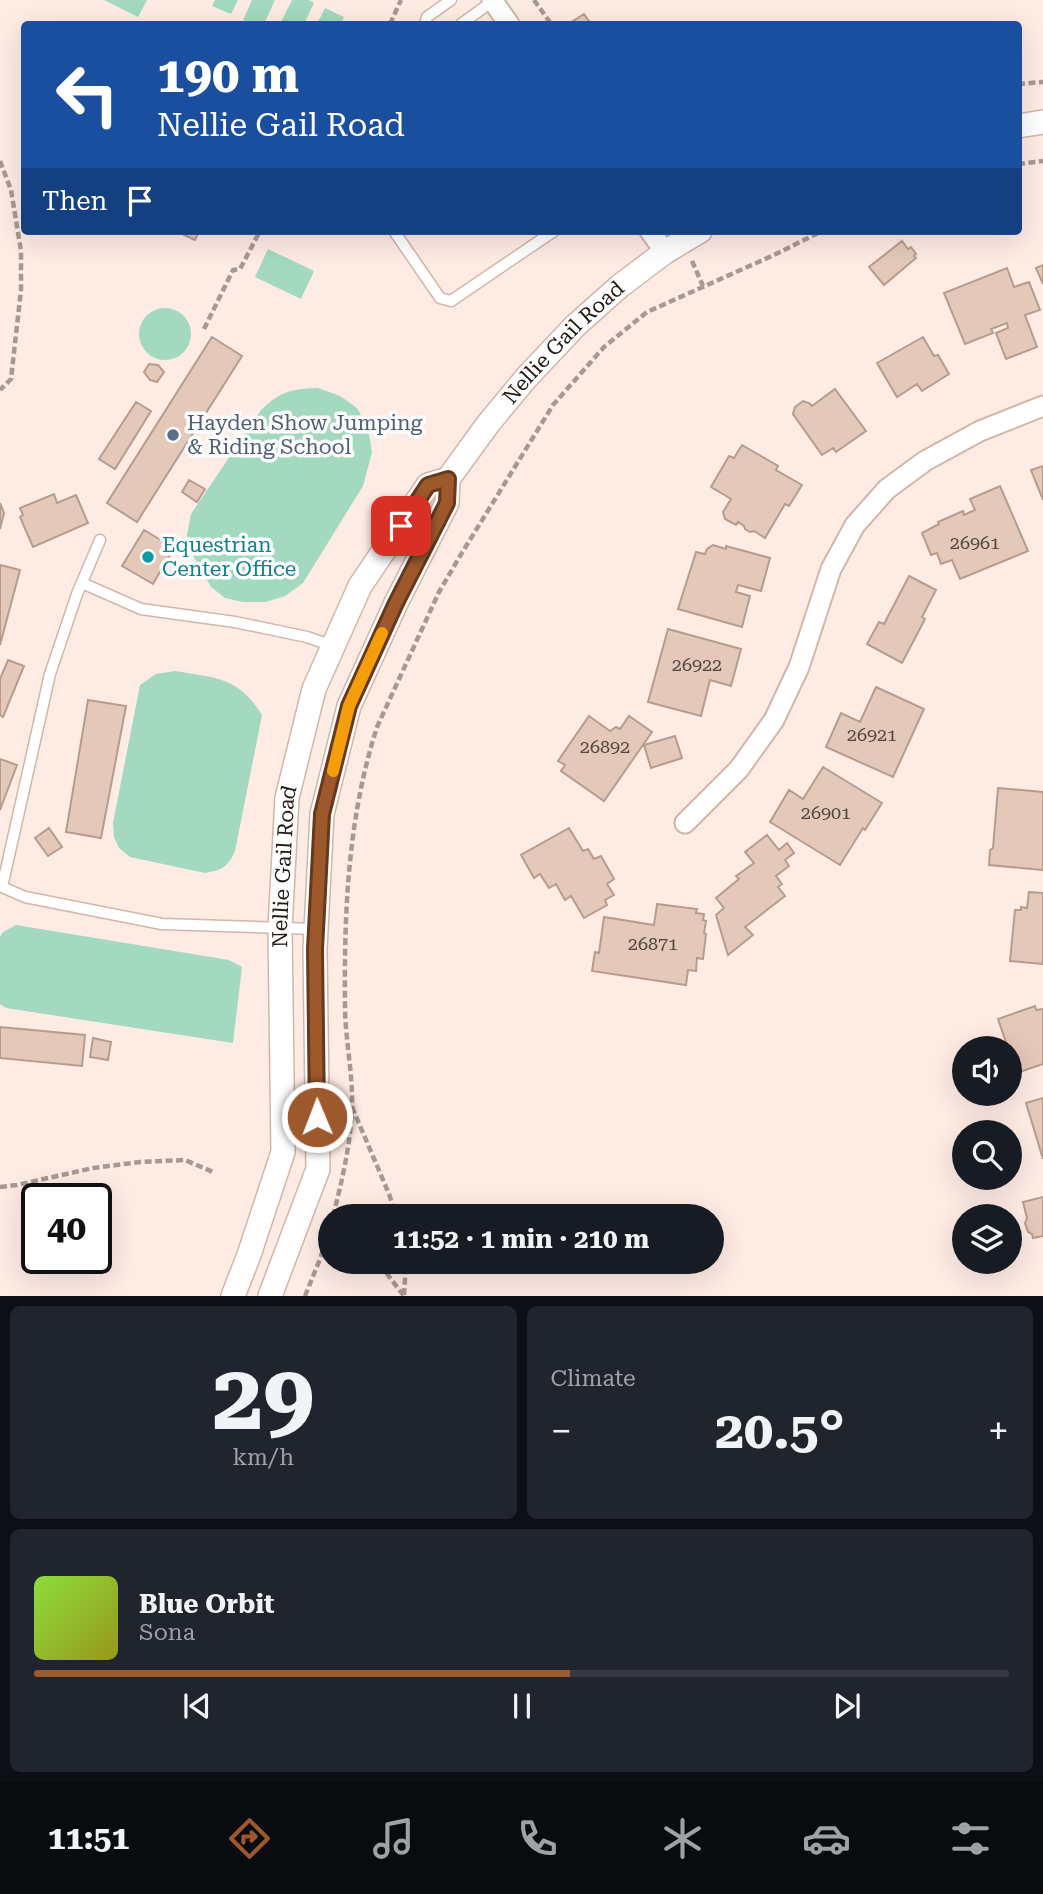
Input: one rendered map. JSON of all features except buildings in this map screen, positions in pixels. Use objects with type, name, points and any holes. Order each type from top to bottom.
[{"type":"street","points":[[493,1],[507,21]]},
{"type":"street","points":[[1022,125],[1043,122]]},
{"type":"street","points":[[653,235],[665,252]]},
{"type":"street","name":"Nellie Gail Road","points":[[270,1296],[318,1169],[315,949],[322,814],[349,706],[396,603],[447,503],[448,479],[488,424],[526,378],[576,325],[620,286],[665,252],[693,235]]},
{"type":"street","points":[[685,823],[739,769],[774,720],[799,667],[831,569],[855,525],[887,489],[925,461],[980,431],[1043,406]]},
{"type":"street","name":"Nellie Gail Road","points":[[233,1296],[283,1152],[280,928],[287,798],[314,689],[360,586],[428,485],[448,479]]},
{"type":"lane","points":[[426,21],[427,17],[451,0]]},
{"type":"lane","points":[[465,21],[493,1]]},
{"type":"lane","points":[[397,235],[440,298],[450,301],[548,235]]},
{"type":"lane","points":[[100,540],[50,674],[2,887],[25,897],[162,924],[316,929]]},
{"type":"lane","points":[[82,583],[141,609],[235,622],[307,637],[333,646]]},
{"type":"path","points":[[391,21],[401,0]]},
{"type":"path","points":[[534,0],[549,21]]},
{"type":"path","points":[[1022,85],[1043,82]]},
{"type":"path","points":[[0,161],[11,190],[21,251],[21,290],[10,379],[0,390]]},
{"type":"path","points":[[1022,164],[1043,161]]},
{"type":"path","points":[[204,329],[233,270],[240,269],[258,235]]},
{"type":"path","points":[[336,1204],[343,1174],[352,1106],[345,1009],[345,921],[349,863],[358,798],[377,727],[439,592],[553,405],[604,347],[647,312],[814,235]]},
{"type":"path","points":[[692,261],[703,286]]},
{"type":"path","points":[[352,1106],[392,1204]]},
{"type":"path","points":[[0,1187],[139,1161],[185,1160],[213,1172]]},
{"type":"path","points":[[304,1296],[318,1264]]},
{"type":"path","points":[[387,1274],[404,1295]]},
{"type":"path","points":[[404,1295],[405,1274]]},
{"type":"green space","points":[[104,0],[147,0],[138,17]]},
{"type":"green space","points":[[215,0],[238,0],[231,14],[212,6]]},
{"type":"green space","points":[[252,0],[275,0],[265,21],[243,20]]},
{"type":"green space","points":[[292,0],[309,0],[314,3],[305,21],[282,21]]},
{"type":"green space","points":[[325,8],[344,17],[342,21],[318,21]]},
{"type":"green space","points":[[268,249],[314,271],[301,299],[255,277]]},
{"type":"green space","points":[[165,308],[175,310],[183,316],[189,324],[189,344],[183,352],[175,358],[165,360],[155,358],[147,352],[141,344],[139,334],[141,324],[147,316],[155,310]]},
{"type":"green space","points":[[318,388],[340,396],[357,408],[368,428],[372,452],[363,486],[303,583],[285,596],[266,602],[243,602],[225,598],[211,587],[192,554],[187,535],[191,514],[261,410],[287,392]]},
{"type":"green space","points":[[175,671],[214,678],[234,686],[253,702],[262,715],[235,851],[224,867],[205,873],[130,857],[119,848],[114,837],[113,823],[140,685],[156,674]]},
{"type":"green space","points":[[16,925],[229,960],[242,967],[233,1043],[6,1008],[0,1004],[0,937],[3,932]]},
{"type":"slow traffic","points":[[333,771],[349,706],[382,633]]},
{"type":"place","name":"Hayden Show Jumping & Riding School","points":[[173,435]]},
{"type":"place","name":"Equestrian Center Office","points":[[148,557]]},
{"type":"route","points":[[317,1117],[315,949],[322,814],[349,706],[396,603],[447,503],[448,479],[428,485],[401,526]]}]
